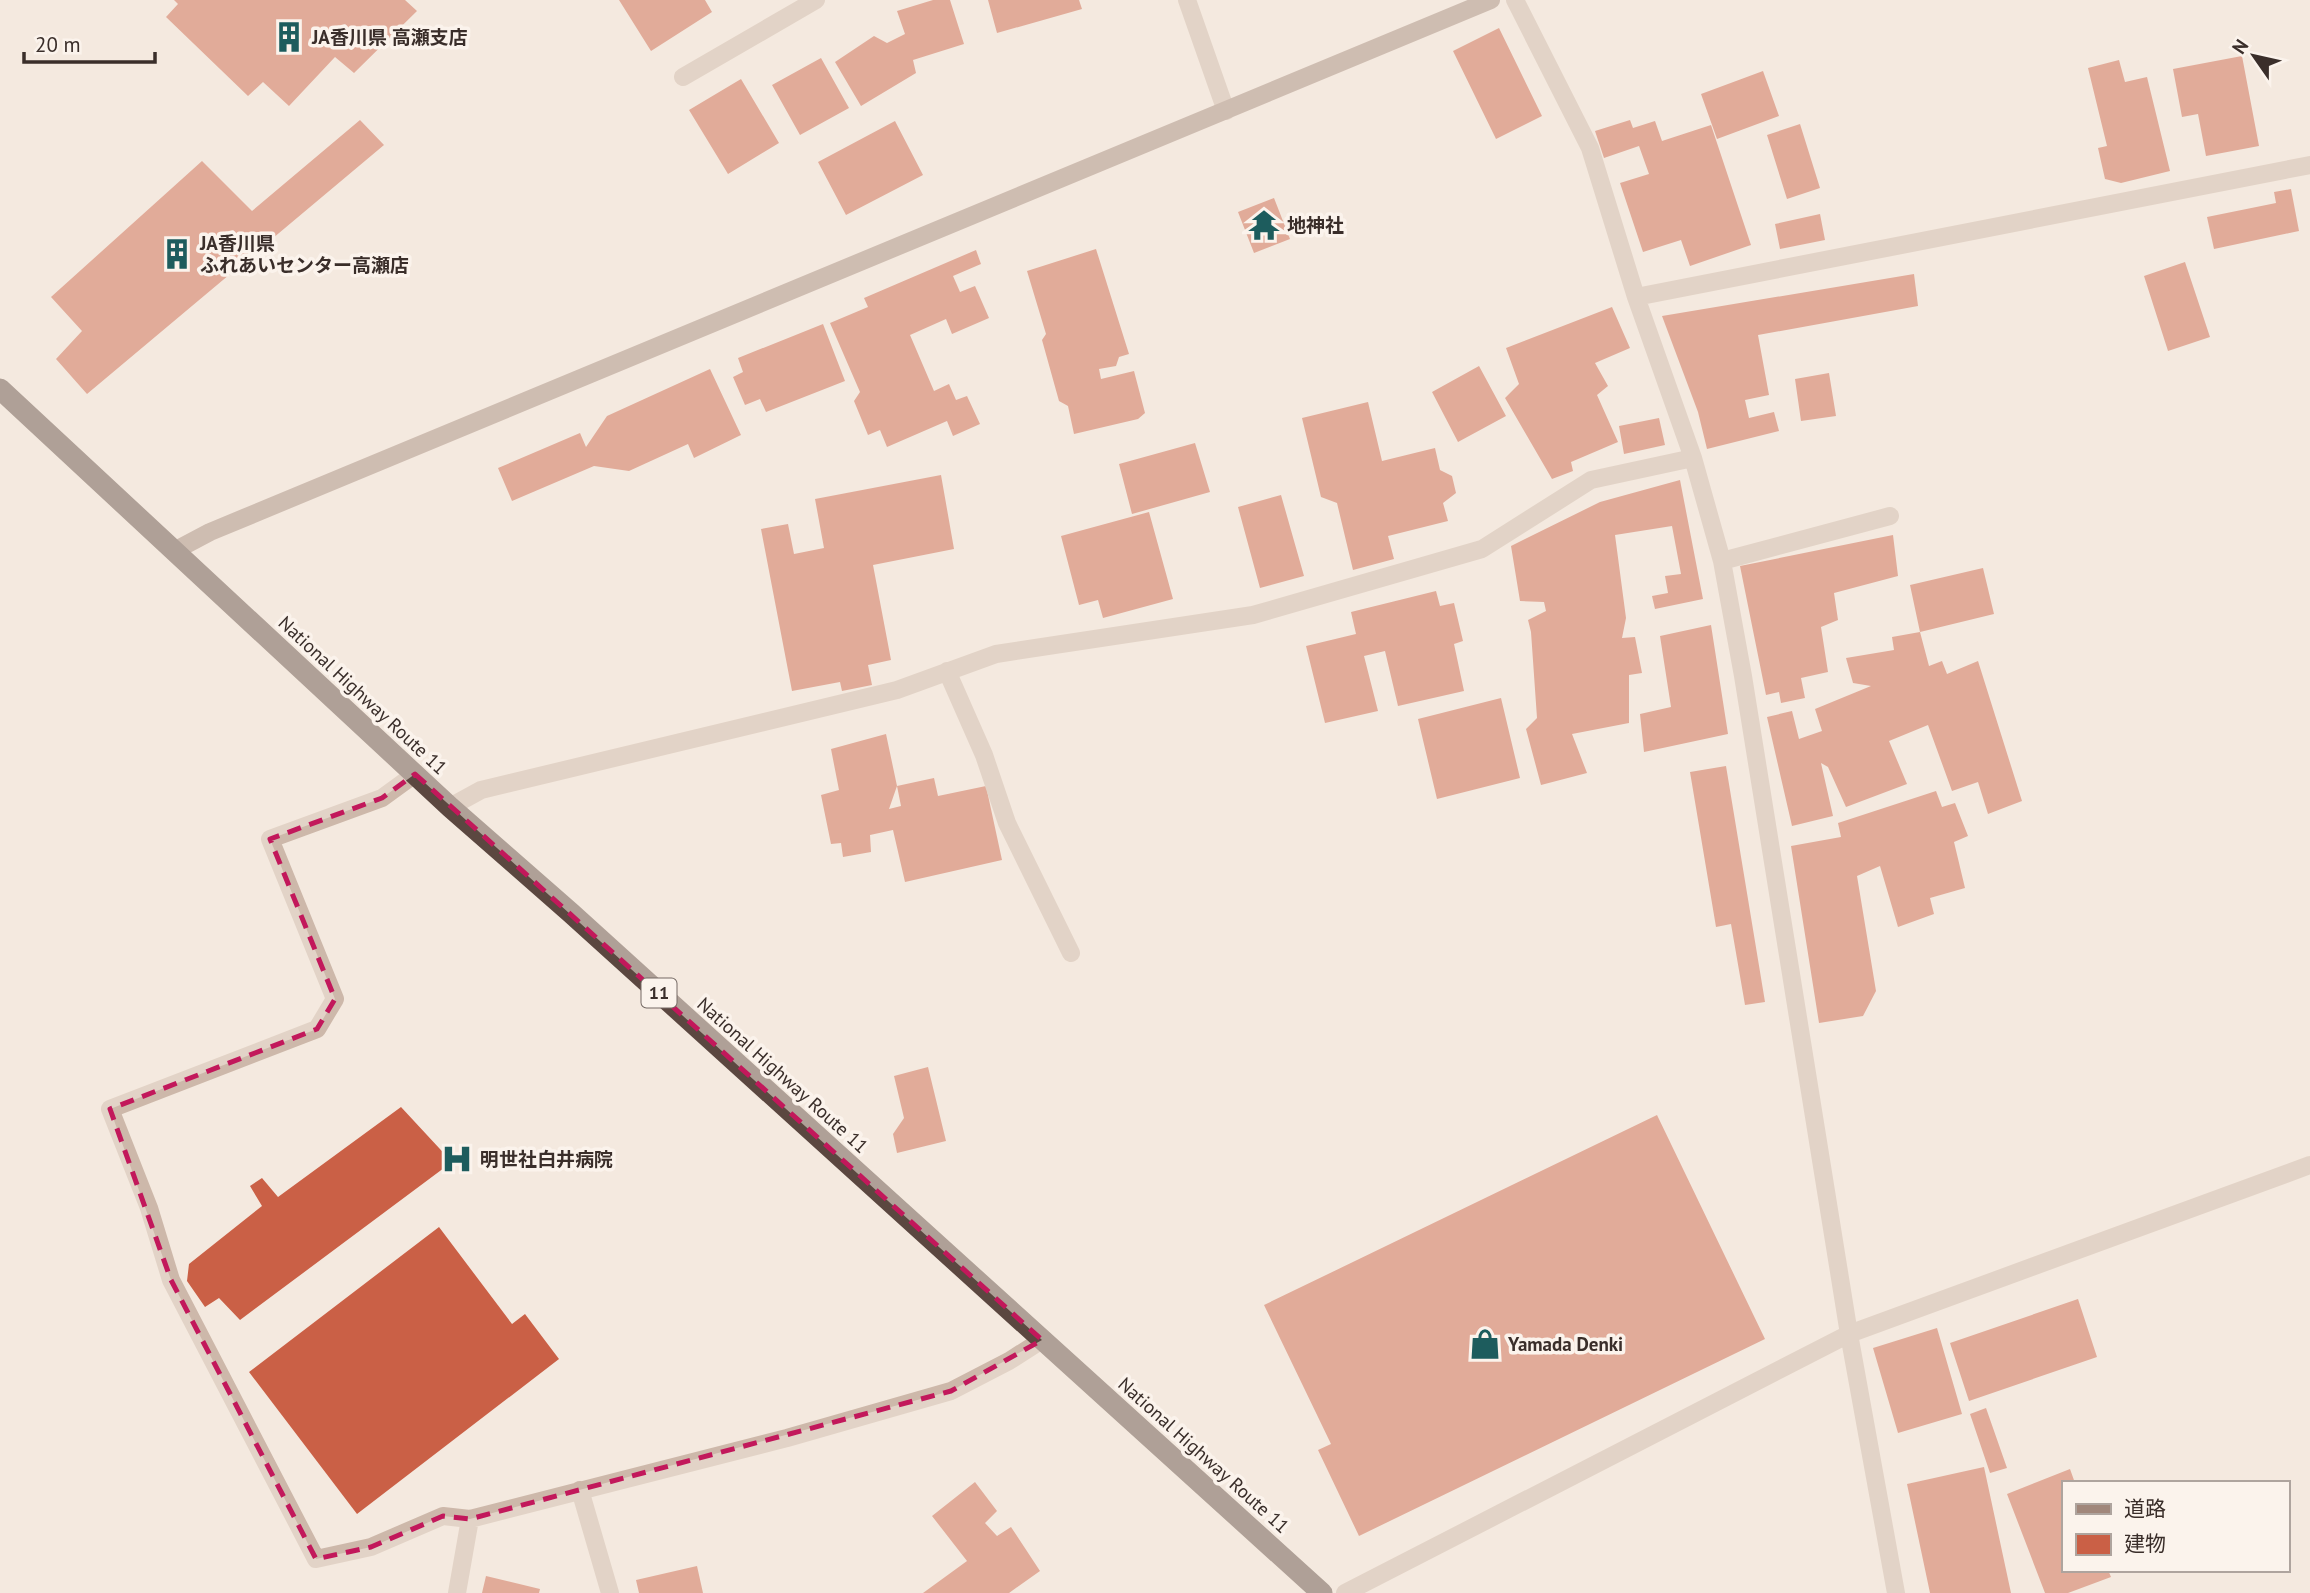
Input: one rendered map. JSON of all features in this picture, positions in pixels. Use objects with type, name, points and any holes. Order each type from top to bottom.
[{"type":"highway","name":"National Highway Route 11","points":[[0,389],[450,807],[1322,1593]]},
{"type":"street","points":[[683,77],[816,0]]},
{"type":"street","points":[[1187,0],[1226,111]]},
{"type":"street","points":[[176,550],[210,532],[1491,0]]},
{"type":"street","points":[[1516,0],[1590,148],[1636,297],[1693,457],[1722,561],[1849,1334],[1896,1593]]},
{"type":"street","points":[[1636,297],[2310,165]]},
{"type":"street","points":[[450,807],[481,790],[897,690],[996,654],[1253,615],[1482,549],[1591,480],[1693,457]]},
{"type":"street","points":[[1722,561],[1890,516]]},
{"type":"street","points":[[947,671],[984,755],[1007,823],[1071,953]]},
{"type":"street","points":[[415,774],[382,798],[270,839],[335,999],[317,1028],[110,1109],[149,1208],[171,1280],[316,1559],[371,1547],[443,1516],[470,1519],[787,1438],[951,1391],[1009,1361],[1042,1340]]},
{"type":"street","points":[[1345,1593],[1849,1334],[2310,1164]]},
{"type":"street","points":[[580,1490],[610,1593]]},
{"type":"street","points":[[457,1593],[470,1519]]},
{"type":"highlighted area","points":[[415,774],[1042,1340],[951,1391],[470,1519],[443,1516],[371,1547],[316,1559],[171,1280],[110,1109],[317,1029],[335,999],[270,839],[382,798]]},
{"type":"building","name":"JA香川県 高瀬支店","points":[[174,0],[405,0],[417,11],[354,73],[335,57],[289,106],[263,82],[248,96],[166,17],[178,4]]},
{"type":"building","points":[[619,0],[705,0],[712,12],[651,51]]},
{"type":"building","points":[[933,0],[950,0],[964,44],[913,60],[916,73],[861,106],[835,62],[874,36],[887,43],[905,34],[897,11]]},
{"type":"building","points":[[988,0],[1079,0],[1082,9],[997,33]]},
{"type":"building","points":[[1499,28],[1542,116],[1496,139],[1453,51]]},
{"type":"building","points":[[2242,56],[2259,146],[2206,156],[2198,114],[2182,117],[2173,69]]},
{"type":"building","points":[[821,58],[849,108],[800,135],[772,85]]},
{"type":"building","points":[[2119,60],[2125,82],[2147,77],[2170,171],[2121,183],[2105,179],[2098,148],[2107,146],[2088,68]]},
{"type":"building","points":[[1763,71],[1779,116],[1717,139],[1701,94]]},
{"type":"building","points":[[741,79],[779,143],[728,174],[689,110]]},
{"type":"building","name":"JA香川県 ふれあいセンター高瀬店","points":[[360,120],[384,145],[87,394],[56,359],[82,331],[51,297],[202,161],[252,211]]},
{"type":"building","points":[[1630,120],[1633,128],[1655,121],[1662,141],[1711,125],[1751,245],[1690,266],[1681,240],[1643,252],[1620,183],[1649,174],[1639,146],[1604,158],[1595,131]]},
{"type":"building","points":[[895,121],[923,175],[846,215],[818,162]]},
{"type":"building","points":[[1800,124],[1820,188],[1787,199],[1767,135]]},
{"type":"building","points":[[2291,189],[2299,231],[2214,249],[2207,217],[2276,203],[2274,192]]},
{"type":"building","name":"地神社","points":[[1274,198],[1290,239],[1254,253],[1238,212]]},
{"type":"building","points":[[1820,214],[1825,240],[1780,249],[1775,224]]},
{"type":"building","points":[[1096,249],[1129,354],[1119,357],[1116,366],[1099,369],[1101,379],[1134,371],[1145,413],[1138,419],[1074,434],[1068,406],[1059,401],[1042,340],[1046,334],[1027,271]]},
{"type":"building","points":[[976,250],[981,264],[953,276],[960,292],[975,286],[989,318],[952,334],[946,319],[910,335],[934,391],[949,384],[956,400],[967,396],[980,424],[953,436],[947,421],[887,447],[880,430],[868,435],[854,401],[860,392],[830,323],[868,307],[864,298]]},
{"type":"building","points":[[2185,262],[2210,337],[2168,351],[2144,276]]},
{"type":"building","points":[[1914,274],[1918,306],[1758,335],[1769,395],[1745,400],[1749,418],[1774,412],[1779,431],[1707,449],[1698,412],[1662,316]]},
{"type":"building","points":[[1612,307],[1630,348],[1595,363],[1608,386],[1597,395],[1618,442],[1571,462],[1573,471],[1552,479],[1505,398],[1519,384],[1506,348]]},
{"type":"building","points":[[823,324],[845,381],[766,412],[760,399],[745,405],[733,377],[743,372],[738,358]]},
{"type":"building","points":[[1479,366],[1506,416],[1458,442],[1432,392]]},
{"type":"building","points":[[710,369],[741,435],[694,458],[688,444],[629,471],[594,466],[512,501],[498,468],[580,433],[586,447],[607,416]]},
{"type":"building","points":[[1829,373],[1836,416],[1801,421],[1795,379]]},
{"type":"building","points":[[1368,402],[1382,461],[1435,448],[1440,470],[1452,476],[1456,493],[1443,503],[1448,521],[1388,536],[1394,559],[1353,570],[1337,503],[1321,497],[1302,418]]},
{"type":"building","points":[[1659,418],[1665,445],[1624,454],[1619,426]]},
{"type":"building","points":[[1195,443],[1210,492],[1132,514],[1119,464]]},
{"type":"building","points":[[941,475],[954,549],[873,565],[891,660],[868,665],[872,685],[842,691],[840,682],[792,691],[761,529],[788,524],[794,554],[824,548],[815,499]]},
{"type":"building","points":[[1680,480],[1703,599],[1655,609],[1652,596],[1668,593],[1665,576],[1681,574],[1672,526],[1615,535],[1626,618],[1622,638],[1635,637],[1642,673],[1629,675],[1629,723],[1572,734],[1587,773],[1541,785],[1526,729],[1537,718],[1528,620],[1546,611],[1544,602],[1520,601],[1511,546],[1600,502]]},
{"type":"building","points":[[1281,495],[1304,576],[1260,588],[1238,507]]},
{"type":"building","points":[[1149,512],[1173,599],[1103,618],[1098,600],[1079,605],[1061,536]]},
{"type":"building","points":[[1893,535],[1898,576],[1834,593],[1838,620],[1821,627],[1828,672],[1801,678],[1805,698],[1781,703],[1779,692],[1766,695],[1740,566]]},
{"type":"building","points":[[1983,568],[1994,614],[1920,632],[1910,585]]},
{"type":"building","points":[[1436,591],[1440,606],[1454,603],[1463,641],[1454,644],[1464,691],[1398,706],[1385,651],[1364,656],[1378,711],[1325,723],[1306,646],[1356,634],[1351,612]]},
{"type":"building","points":[[1711,625],[1728,734],[1644,752],[1640,714],[1671,707],[1660,636]]},
{"type":"building","points":[[1920,632],[1929,666],[1942,661],[1947,674],[1978,661],[2022,801],[1988,814],[1978,782],[1952,791],[1928,725],[1889,741],[1907,784],[1846,807],[1828,767],[1821,763],[1833,816],[1792,826],[1767,717],[1792,711],[1799,739],[1822,731],[1815,709],[1871,686],[1853,683],[1846,658],[1894,650],[1892,637]]},
{"type":"building","points":[[1501,698],[1520,778],[1437,799],[1418,719]]},
{"type":"building","points":[[886,734],[897,786],[934,778],[938,796],[986,786],[1002,860],[905,882],[893,830],[870,835],[871,852],[843,857],[841,843],[831,844],[821,795],[839,790],[831,749]],"holes":[[[897,786],[901,806],[889,809]]]},
{"type":"building","points":[[1726,766],[1765,1002],[1745,1005],[1731,924],[1716,927],[1690,772]]},
{"type":"building","points":[[1936,791],[1942,807],[1955,803],[1968,836],[1954,842],[1965,888],[1930,898],[1934,914],[1898,927],[1880,866],[1857,876],[1876,991],[1863,1016],[1819,1023],[1791,846],[1841,837],[1838,823]]},
{"type":"building","points":[[928,1067],[946,1141],[897,1153],[893,1134],[904,1118],[894,1076]]},
{"type":"building","points":[[401,1107],[452,1162],[240,1320],[219,1298],[205,1307],[187,1281],[189,1264],[262,1206],[250,1186],[262,1178],[278,1197]]},
{"type":"building","points":[[1657,1115],[1765,1339],[1359,1536],[1318,1450],[1331,1444],[1264,1305]]},
{"type":"building","points":[[439,1227],[512,1324],[525,1314],[559,1359],[357,1514],[249,1372]]},
{"type":"building","points":[[2078,1299],[2097,1357],[1969,1401],[1950,1343]]},
{"type":"building","points":[[1937,1328],[1962,1414],[1898,1433],[1873,1348]]},
{"type":"building","points":[[1986,1408],[2007,1468],[1990,1473],[1970,1414]]},
{"type":"building","points":[[1984,1467],[2011,1593],[1930,1593],[1907,1484]]},
{"type":"building","points":[[2070,1469],[2074,1481],[2062,1481],[2062,1572],[2109,1572],[2111,1577],[2068,1593],[2045,1593],[2007,1494]]},
{"type":"building","points":[[975,1482],[997,1511],[985,1523],[997,1536],[1011,1527],[1040,1571],[1009,1593],[923,1593],[967,1561],[932,1516]]},
{"type":"building","points":[[697,1566],[703,1593],[639,1593],[636,1580]]},
{"type":"building","points":[[486,1576],[540,1589],[539,1593],[482,1593]]},
{"type":"place","name":"JA香川県 高瀬支店","points":[[289,37]]},
{"type":"place","name":"地神社","points":[[1264,225]]},
{"type":"place","name":"JA香川県 ふれあいセンター高瀬店","points":[[177,254]]},
{"type":"place","name":"明世社白井病院","points":[[457,1159]]},
{"type":"place","name":"Yamada Denki","points":[[1485,1344]]}]
